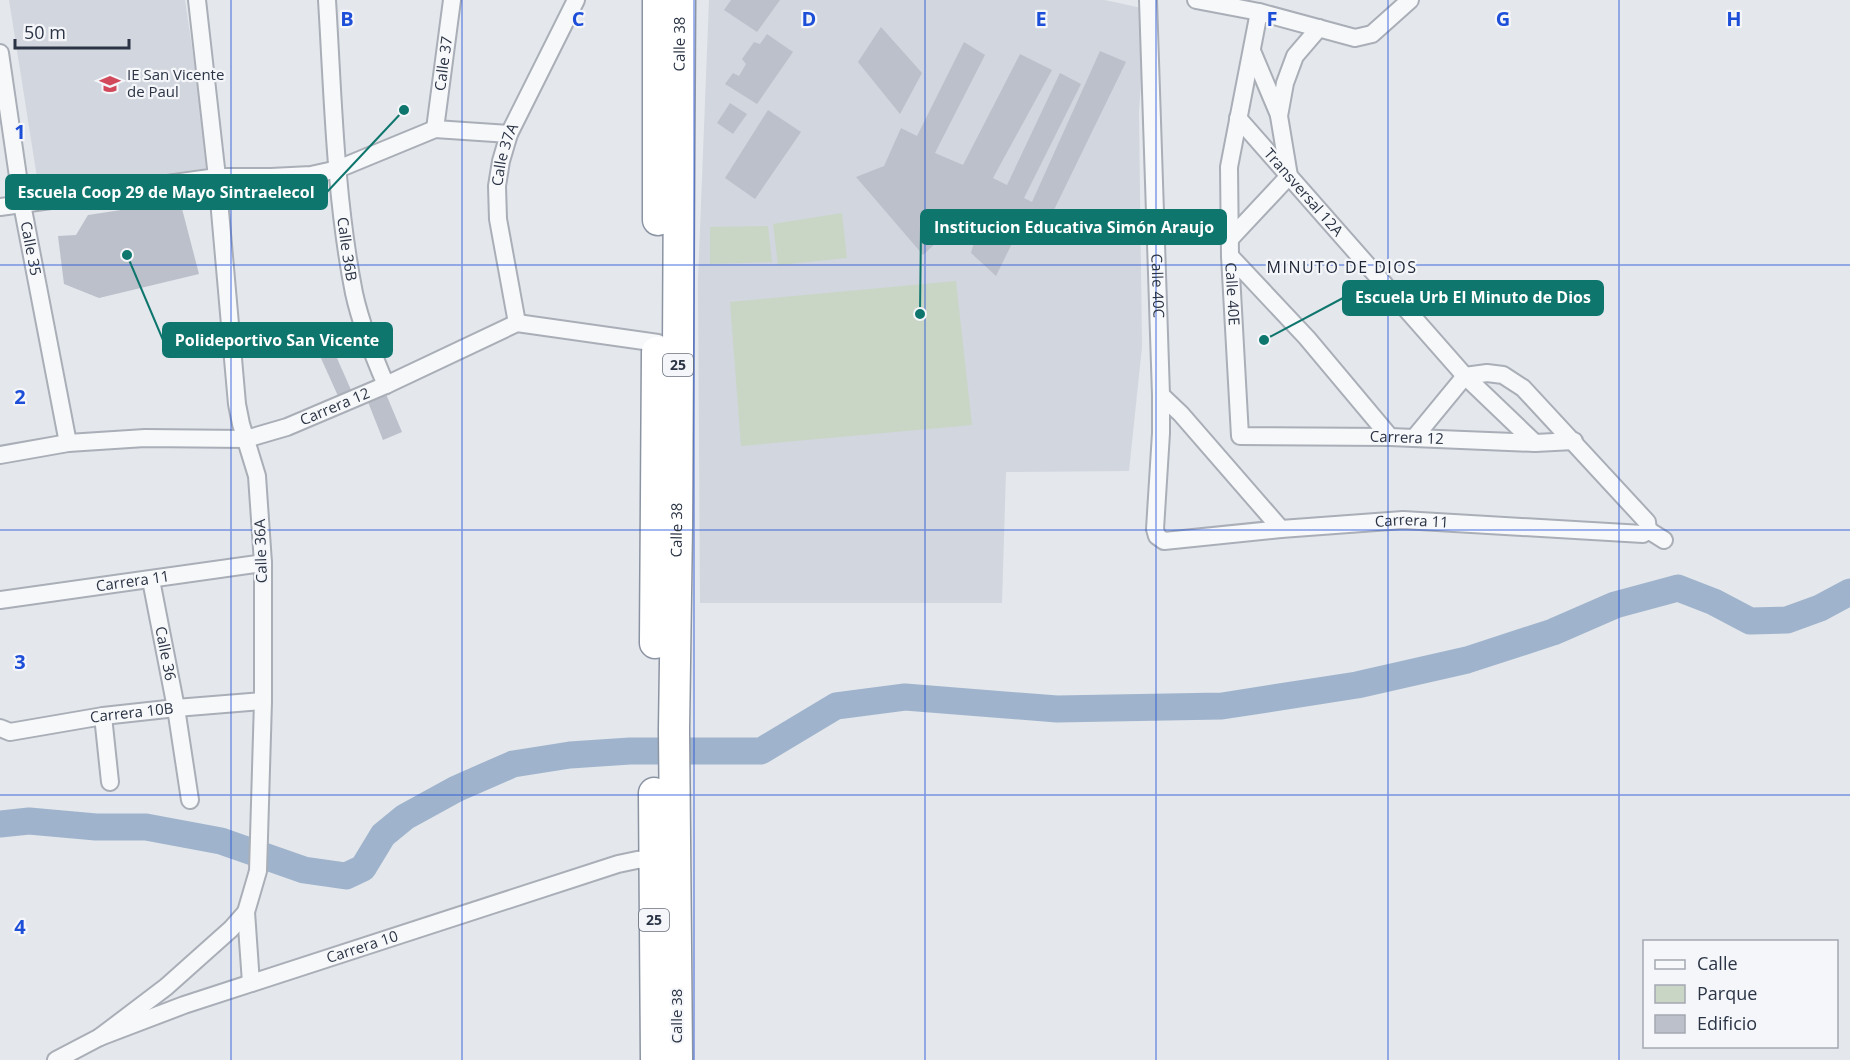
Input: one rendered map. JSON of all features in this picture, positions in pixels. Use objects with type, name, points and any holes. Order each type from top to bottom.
[{"type":"highway","name":"Calle 38","points":[[658,0],[658,343],[655,524],[664,729],[665,858],[677,1060]]},
{"type":"highway","name":"Calle 38","points":[[664,729],[677,513],[680,0]]},
{"type":"highway","name":"Calle 38","points":[[656,1060],[665,858]]},
{"type":"street","name":"Calle 36A","points":[[100,1037],[166,987],[214,945],[246,912],[258,871],[263,563],[257,476],[237,404],[218,177],[197,0]]},
{"type":"street","name":"Calle 36B","points":[[327,0],[338,169],[347,249],[355,295],[370,348],[386,385]]},
{"type":"street","name":"Calle 37","points":[[435,129],[452,0]]},
{"type":"street","name":"Calle 37A","points":[[517,322],[498,219],[497,186],[501,161],[509,134],[576,0]]},
{"type":"street","name":"Calle 40C","points":[[1148,0],[1161,395],[1155,530],[1157,536]]},
{"type":"street","points":[[1196,0],[1259,12],[1354,38],[1372,34],[1410,0]]},
{"type":"street","name":"Calle 40E","points":[[1240,436],[1230,248],[1229,167],[1259,12]]},
{"type":"street","points":[[1279,116],[1285,83],[1295,56],[1319,28]]},
{"type":"street","points":[[1252,51],[1279,116],[1289,176],[1230,248],[1390,437]]},
{"type":"street","name":"Calle 35","points":[[0,53],[22,204],[68,443]]},
{"type":"street","name":"Transversal 12A","points":[[1238,118],[1465,376],[1535,443]]},
{"type":"street","points":[[0,207],[218,177],[311,175],[338,169],[435,129],[509,134]]},
{"type":"street","points":[[517,322],[658,343]]},
{"type":"street","name":"Carrera 12","points":[[0,455],[68,443],[145,438],[246,439],[287,427],[386,385],[517,322]]},
{"type":"street","points":[[1414,438],[1465,376],[1487,373],[1503,375],[1523,388],[1647,522],[1648,530],[1664,540]]},
{"type":"street","points":[[1161,395],[1181,414],[1281,529]]},
{"type":"street","name":"Carrera 12","points":[[1240,436],[1390,437],[1535,443],[1574,441]]},
{"type":"street","name":"Carrera 11","points":[[1157,536],[1164,541],[1403,520],[1643,534],[1648,530]]},
{"type":"street","name":"Carrera 11","points":[[0,600],[263,563]]},
{"type":"street","name":"Calle 36","points":[[151,579],[176,708],[190,800]]},
{"type":"street","name":"Carrera 10B","points":[[0,728],[10,732],[103,716],[262,701]]},
{"type":"street","points":[[103,716],[111,782]]},
{"type":"street","name":"Carrera 10","points":[[56,1060],[100,1037],[184,1005],[618,864],[665,858]]},
{"type":"street","points":[[246,912],[251,984]]},
{"type":"shaded area","name":"IE San Vicente de Paul","points":[[9,0],[185,0],[210,168],[39,190]]},
{"type":"shaded area","points":[[709,0],[1105,0],[1146,9],[1139,112],[1142,347],[1129,471],[1006,472],[1002,603],[700,603],[698,280]]},
{"type":"green space","points":[[842,213],[847,258],[778,265],[773,224]]},
{"type":"green space","points":[[768,226],[772,262],[710,264],[710,227]]},
{"type":"green space","points":[[956,281],[972,425],[741,446],[730,302]]},
{"type":"building","points":[[731,0],[780,0],[757,32],[724,10]]},
{"type":"building","points":[[881,27],[922,73],[900,114],[858,62]]},
{"type":"building","points":[[767,34],[793,52],[757,104],[725,84],[733,73],[739,76],[746,64],[742,59],[754,42],[760,44]]},
{"type":"building","points":[[964,42],[985,55],[935,153],[963,165],[1020,54],[1052,70],[993,178],[1007,185],[1060,73],[1081,84],[1024,198],[1032,202],[1100,51],[1126,62],[1051,216],[1020,227],[996,276],[971,253],[974,242],[955,225],[923,255],[856,177],[884,166],[901,128],[917,136]]},
{"type":"building","points":[[730,103],[747,114],[733,134],[717,123]]},
{"type":"building","points":[[768,110],[801,132],[755,199],[725,178]]},
{"type":"building","points":[[180,201],[199,274],[99,298],[64,284],[58,236],[76,235],[88,215]]},
{"type":"building","points":[[333,349],[351,390],[338,396],[320,356]]},
{"type":"building","points":[[386,394],[402,432],[383,440],[368,402]]},
{"type":"waterway","points":[[0,824],[29,821],[96,827],[146,827],[221,841],[304,870],[346,876],[363,868],[383,835],[405,817],[456,789],[513,764],[570,755],[630,751],[761,751],[836,706],[905,697],[1057,709],[1222,706],[1357,685],[1467,660],[1553,632],[1615,605],[1678,588],[1714,602],[1750,621],[1787,620],[1820,608],[1850,592]]},
{"type":"place","name":"IE San Vicente de Paul","points":[[110,84]]},
{"type":"place","name":"Escuela Coop 29 de Mayo Sintraelecol","points":[[404,110]]},
{"type":"place","name":"Polideportivo San Vicente","points":[[127,255]]},
{"type":"place","name":"Institucion Educativa Simón Araujo","points":[[920,314]]},
{"type":"place","name":"Escuela Urb El Minuto de Dios","points":[[1264,340]]},
{"type":"district","name":"MINUTO DE DIOS","points":[[1342,267]]}]
